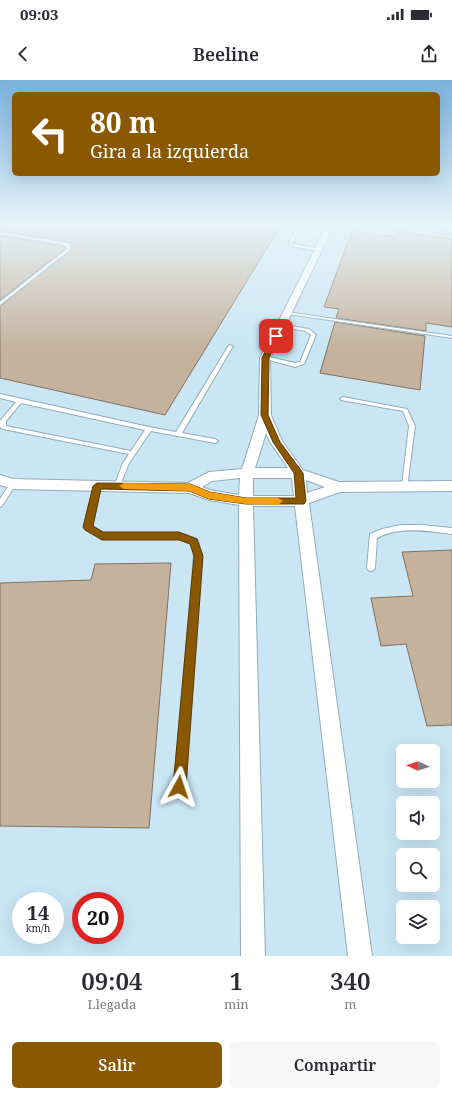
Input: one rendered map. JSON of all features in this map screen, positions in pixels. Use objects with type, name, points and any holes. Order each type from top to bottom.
[{"type":"street","points":[[253,956],[246,501],[247,473],[257,446],[265,415],[265,358],[311,266]]},
{"type":"street","points":[[265,415],[276,442],[298,473],[360,956]]},
{"type":"street","points":[[190,488],[208,478],[247,473],[298,473],[339,486],[452,486]]},
{"type":"street","points":[[6,482],[190,488],[209,495],[246,501],[301,501],[339,486]]},
{"type":"lane","points":[[0,304],[47,266]]},
{"type":"lane","points":[[288,313],[452,336]]},
{"type":"lane","points":[[265,358],[295,365],[302,363],[314,335],[307,330],[282,325]]},
{"type":"lane","points":[[178,434],[231,346]]},
{"type":"lane","points":[[0,396],[149,429],[215,441]]},
{"type":"lane","points":[[343,399],[405,410],[412,426],[405,486]]},
{"type":"lane","points":[[20,400],[3,421],[3,427],[133,453]]},
{"type":"lane","points":[[117,486],[126,463],[149,429]]},
{"type":"lane","points":[[0,504],[6,482]]},
{"type":"lane","points":[[97,486],[88,527],[102,536],[179,536],[194,541],[198,556],[179,787]]},
{"type":"lane","points":[[372,568],[373,536],[383,530],[398,527],[452,531]]},
{"type":"building","points":[[0,266],[43,266],[0,300]]},
{"type":"building","points":[[51,266],[256,266],[165,415],[0,378],[0,306]]},
{"type":"building","points":[[339,266],[452,266],[452,327],[426,323],[426,331],[336,318],[339,309],[324,307]]},
{"type":"building","points":[[335,322],[425,336],[420,390],[320,373]]},
{"type":"building","points":[[452,550],[452,725],[427,726],[406,644],[381,646],[371,598],[413,596],[402,552]]},
{"type":"building","points":[[171,563],[149,828],[0,826],[0,583],[91,580],[95,564]]},
{"type":"slow traffic","points":[[124,486],[190,488],[209,495],[246,501],[278,501]]},
{"type":"route","points":[[179,787],[198,556],[194,541],[179,536],[102,536],[88,527],[97,486],[190,488],[209,495],[246,501],[301,501],[298,473],[276,442],[265,415],[265,358],[276,336]]}]
